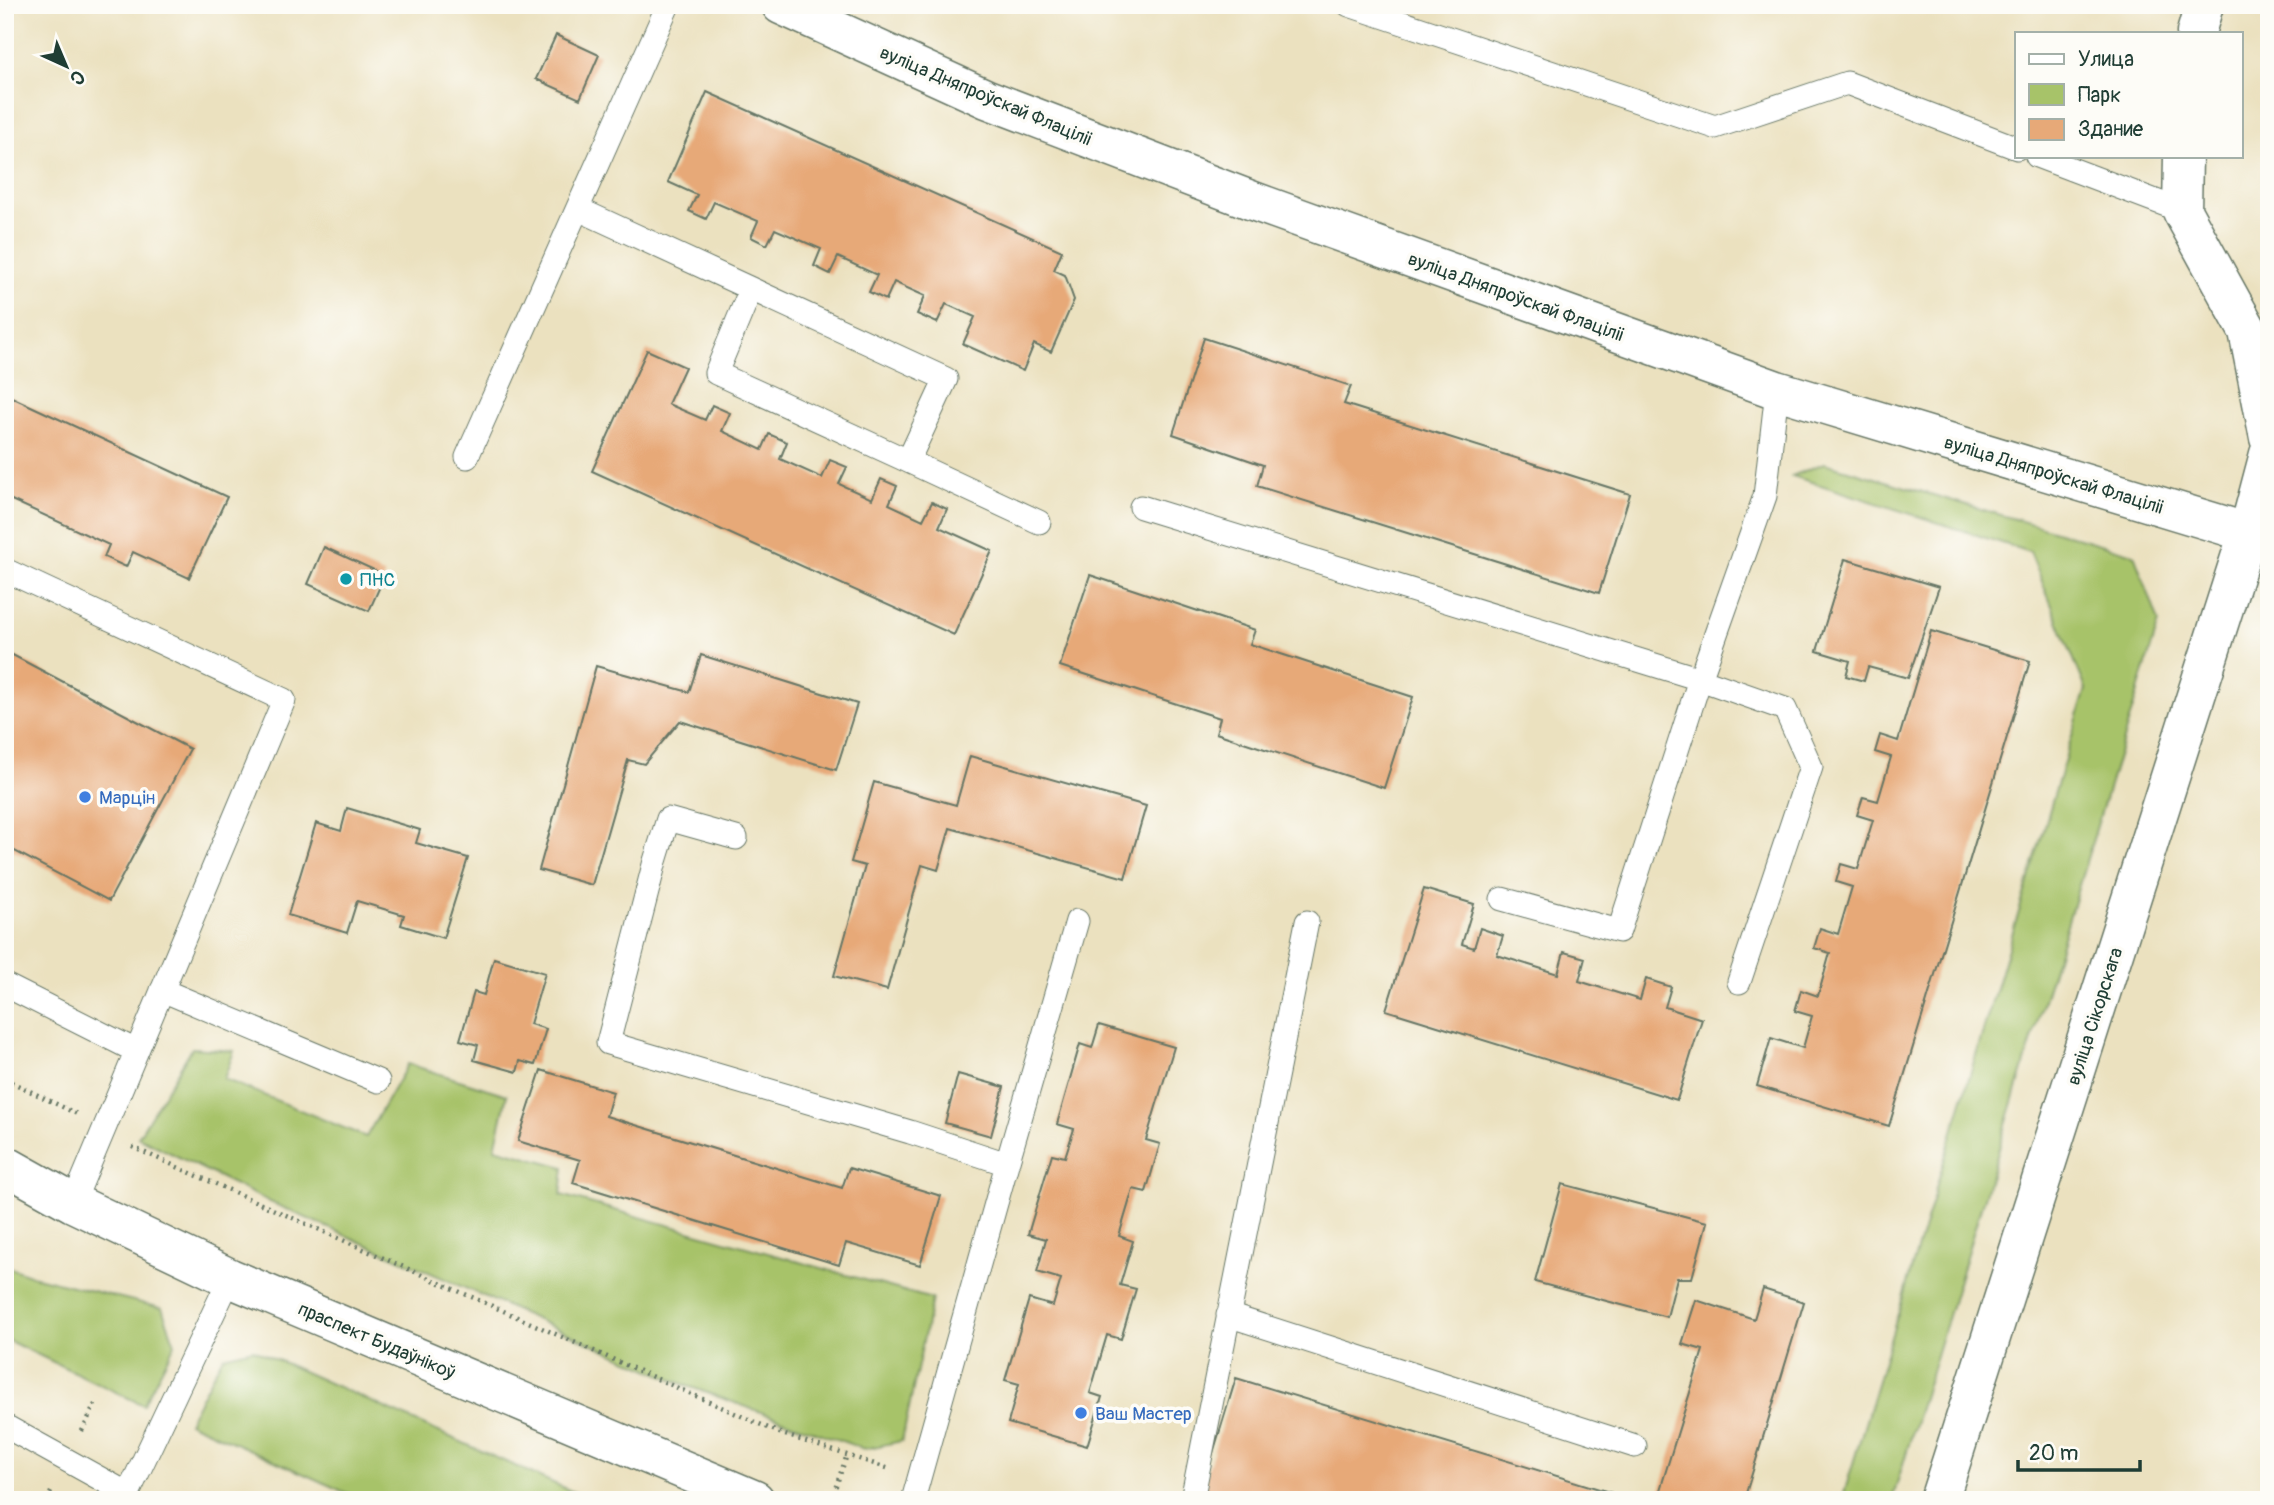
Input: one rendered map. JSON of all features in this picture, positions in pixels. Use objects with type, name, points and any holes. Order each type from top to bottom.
[{"type":"street","name":"вуліца Дняпроўскай Флаціліі","points":[[781,5],[987,99],[1253,201],[1777,390],[2259,536]]},
{"type":"street","points":[[2196,32],[2204,5]]},
{"type":"street","points":[[2183,158],[2182,211],[2248,331],[2269,438]]},
{"type":"street","name":"вуліца Сікорскага","points":[[1940,1500],[2259,536],[2269,454]]},
{"type":"street","name":"праспект Будаўнікоў","points":[[5,1166],[73,1203],[230,1279],[755,1500]]},
{"type":"lane","points":[[467,457],[668,5]]},
{"type":"lane","points":[[1349,5],[1715,127],[1847,83],[2015,147]]},
{"type":"lane","points":[[2042,158],[2182,211]]},
{"type":"lane","points":[[578,209],[946,379],[908,461]]},
{"type":"lane","points":[[751,289],[716,373],[1039,522]]},
{"type":"lane","points":[[1502,899],[1619,931],[1700,679],[1765,496],[1777,390]]},
{"type":"lane","points":[[1141,507],[1700,679],[1785,709],[1811,767],[1739,982]]},
{"type":"lane","points":[[5,570],[284,700],[73,1203]]},
{"type":"lane","points":[[736,838],[668,819],[608,1043],[910,1132],[1007,1164]]},
{"type":"lane","points":[[916,1489],[1077,921]]},
{"type":"lane","points":[[1192,1500],[1307,922]]},
{"type":"lane","points":[[5,985],[136,1051]]},
{"type":"lane","points":[[162,989],[378,1082]]},
{"type":"lane","points":[[7,1432],[127,1497],[230,1279]]},
{"type":"lane","points":[[1228,1315],[1634,1446]]},
{"type":"path","points":[[5,1079],[104,1128],[135,1149],[782,1434],[848,1455],[916,1489]]},
{"type":"path","points":[[831,1500],[848,1455]]},
{"type":"green space","points":[[1824,463],[2134,554],[2159,622],[1892,1500],[1842,1500],[2086,689],[2030,552],[1792,476]]},
{"type":"green space","points":[[192,1048],[234,1051],[224,1079],[366,1137],[408,1064],[507,1095],[495,1148],[564,1167],[561,1195],[932,1299],[902,1441],[864,1449],[685,1385],[270,1202],[138,1137]]},
{"type":"green space","points":[[5,1266],[32,1276],[162,1308],[175,1344],[143,1405],[5,1339]]},
{"type":"green space","points":[[253,1349],[591,1500],[362,1500],[188,1422],[223,1356]]},
{"type":"building","points":[[556,35],[599,55],[580,99],[536,79]]},
{"type":"building","points":[[707,92],[1062,251],[1054,270],[1065,275],[1074,300],[1051,352],[1034,344],[1023,371],[963,344],[975,317],[946,304],[937,323],[917,314],[925,296],[894,282],[886,300],[869,292],[877,275],[838,257],[830,274],[814,266],[821,249],[775,229],[767,245],[751,237],[758,221],[714,202],[706,219],[689,211],[697,195],[668,182]]},
{"type":"building","points":[[1204,338],[1351,386],[1344,404],[1630,494],[1599,593],[1257,486],[1263,465],[1173,434]]},
{"type":"building","points":[[647,350],[685,367],[668,404],[705,420],[712,405],[730,413],[722,431],[762,450],[769,434],[787,442],[780,459],[822,478],[830,460],[847,467],[839,484],[872,499],[881,479],[897,486],[889,504],[923,520],[932,502],[947,509],[939,527],[992,551],[954,635],[592,471]]},
{"type":"building","points":[[5,394],[227,497],[189,578],[133,552],[126,567],[104,557],[109,545],[5,497]]},
{"type":"building","name":"ПНС","points":[[324,547],[385,575],[369,611],[308,584]]},
{"type":"building","points":[[1845,559],[1939,587],[1908,678],[1868,667],[1864,681],[1846,676],[1850,661],[1817,651]]},
{"type":"building","points":[[1090,575],[1255,630],[1250,644],[1413,697],[1384,788],[1216,733],[1220,718],[1060,666]]},
{"type":"building","points":[[1931,631],[2030,661],[1889,1126],[1757,1086],[1771,1038],[1803,1048],[1812,1016],[1795,1011],[1801,990],[1818,996],[1830,953],[1814,948],[1820,928],[1838,934],[1852,887],[1836,882],[1841,864],[1858,869],[1873,820],[1857,815],[1863,797],[1878,801],[1891,757],[1875,752],[1880,735],[1898,741]]},
{"type":"building","name":"Марцін","points":[[5,651],[190,749],[109,901],[5,846]]},
{"type":"building","points":[[701,655],[857,704],[836,770],[680,721],[644,764],[628,760],[592,885],[539,870],[596,666],[689,692]]},
{"type":"building","points":[[970,756],[1146,806],[1125,878],[950,828],[938,870],[922,865],[887,990],[834,976],[865,866],[851,862],[874,782],[956,805]]},
{"type":"building","points":[[347,808],[420,830],[416,843],[468,858],[443,938],[401,925],[404,915],[357,901],[347,933],[288,915],[316,823],[341,831]]},
{"type":"building","points":[[1424,889],[1474,904],[1462,944],[1474,948],[1480,928],[1503,936],[1497,955],[1558,974],[1564,952],[1585,958],[1579,981],[1640,1000],[1646,979],[1671,987],[1665,1007],[1702,1019],[1677,1100],[1386,1010]]},
{"type":"building","points":[[494,958],[545,973],[530,1024],[546,1029],[535,1065],[520,1061],[517,1072],[474,1060],[478,1045],[460,1040],[474,992],[484,995]]},
{"type":"building","points":[[1099,1025],[1174,1047],[1146,1140],[1160,1144],[1146,1192],[1133,1189],[1119,1236],[1133,1241],[1120,1285],[1136,1289],[1121,1339],[1107,1335],[1090,1393],[1102,1397],[1087,1446],[1008,1423],[1019,1384],[1005,1380],[1029,1299],[1053,1306],[1061,1279],[1037,1272],[1046,1239],[1028,1234],[1052,1154],[1065,1157],[1074,1129],[1057,1124],[1080,1044],[1092,1048]]},
{"type":"building","points":[[541,1070],[613,1092],[606,1116],[842,1188],[849,1168],[941,1196],[920,1265],[846,1243],[839,1265],[573,1183],[580,1160],[518,1141]]},
{"type":"building","points":[[958,1074],[1004,1087],[991,1136],[945,1123]]},
{"type":"building","points":[[1562,1184],[1707,1222],[1692,1278],[1677,1278],[1667,1317],[1535,1282]]},
{"type":"building","points":[[1763,1289],[1804,1302],[1744,1500],[1657,1500],[1703,1350],[1682,1344],[1696,1300],[1754,1319]]},
{"type":"building","points":[[1236,1378],[1632,1500],[1238,1500],[1202,1489]]},
{"type":"place","name":"ПНС","points":[[346,579]]},
{"type":"place","name":"Марцін","points":[[85,797]]},
{"type":"place","name":"Ваш Мастер","points":[[1081,1413]]}]
